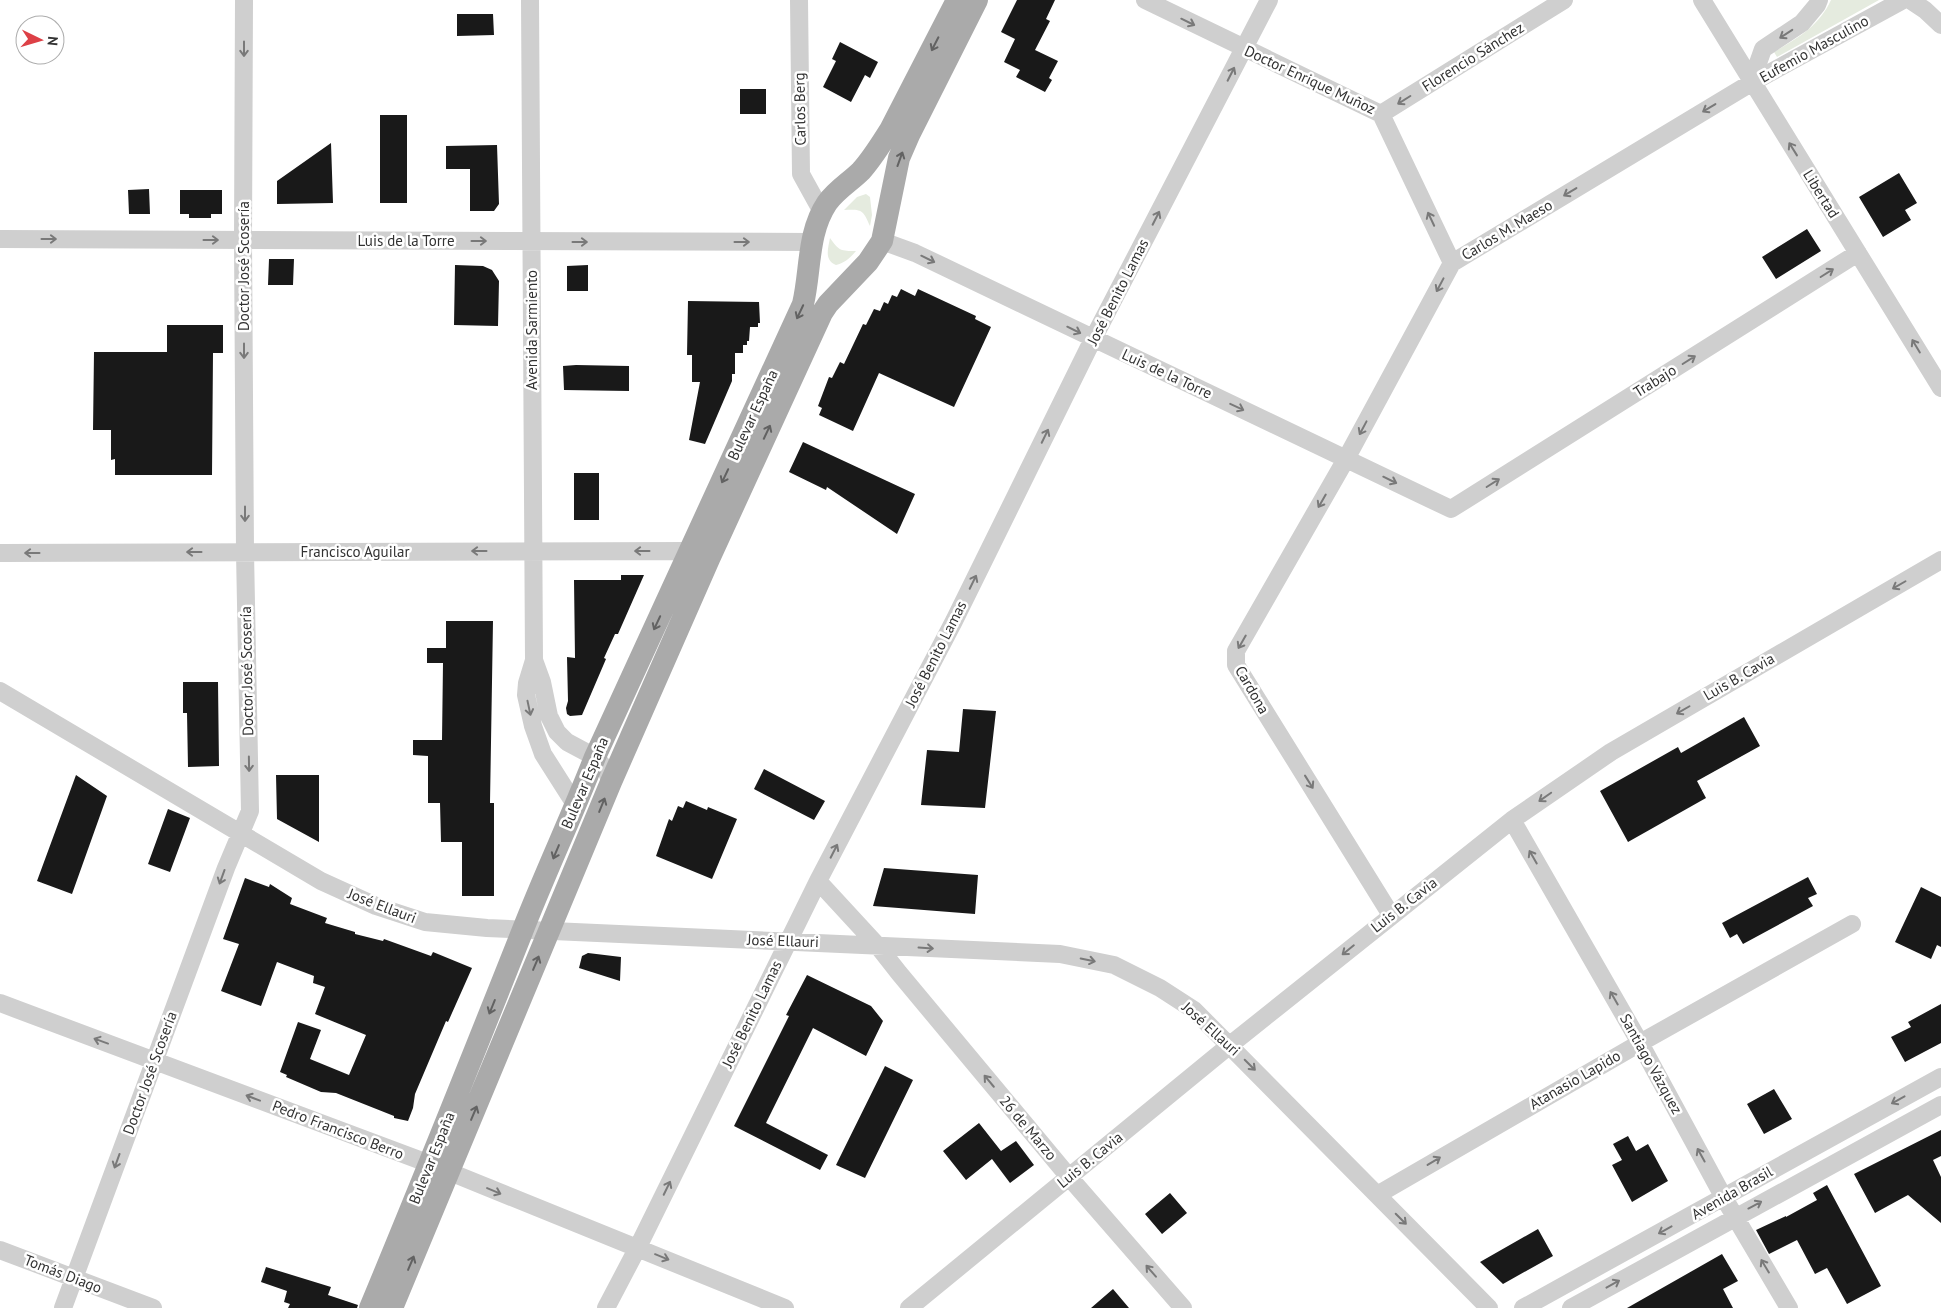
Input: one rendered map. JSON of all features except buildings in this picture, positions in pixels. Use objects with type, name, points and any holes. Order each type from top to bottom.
[{"type":"main road","name":"Bulevar España","points":[[370,1308],[440,1168],[550,931],[700,555],[804,304],[816,225],[833,196],[869,162],[890,130],[957,0]]},
{"type":"main road","name":"Bulevar España","points":[[392,1308],[523,929],[595,757],[700,555],[815,326],[828,304],[868,262],[882,241],[899,158],[977,0]]},
{"type":"main road","points":[[852,180],[864,180],[878,185],[891,196]]},
{"type":"main road","points":[[810,265],[817,273],[828,278],[849,280]]},
{"type":"street","name":"Doctor José Scosería","points":[[63,1308],[240,832],[250,811],[245,552],[244,0]]},
{"type":"street","name":"Avenida Sarmiento","points":[[530,0],[534,660],[527,683],[526,695],[533,726],[543,754],[576,806]]},
{"type":"street","name":"Carlos Berg","points":[[799,0],[801,174],[822,212]]},
{"type":"street","name":"Doctor Enrique Muñoz","points":[[1145,0],[1381,114],[1452,263]]},
{"type":"street","name":"José Benito Lamas","points":[[606,1308],[638,1247],[818,881],[954,620],[1093,339],[1269,0]]},
{"type":"street","name":"Florencio Sánchez","points":[[1381,114],[1564,0]]},
{"type":"street","name":"Libertad","points":[[1702,0],[1751,83],[1941,388]]},
{"type":"street","points":[[1751,83],[1762,49],[1802,23],[1819,0]]},
{"type":"street","name":"Eufemio Masculino","points":[[1751,83],[1903,0]]},
{"type":"street","points":[[1910,0],[1926,10],[1941,25]]},
{"type":"street","name":"Carlos M. Maeso","points":[[1346,458],[1452,263],[1751,83]]},
{"type":"street","name":"Luis de la Torre","points":[[0,239],[812,242]]},
{"type":"street","name":"Luis de la Torre","points":[[882,241],[915,253],[1452,510]]},
{"type":"street","name":"Trabajo","points":[[1452,510],[1858,253]]},
{"type":"street","name":"Cardona","points":[[1346,458],[1236,652],[1235,658],[1236,664],[1391,915]]},
{"type":"street","name":"Francisco Aguilar","points":[[0,553],[534,550],[700,555]]},
{"type":"street","name":"Luis B. Cavia","points":[[909,1308],[1230,1045],[1512,820],[1611,752],[1941,560]]},
{"type":"street","name":"Avenida Sarmiento","points":[[534,660],[542,682],[549,716],[557,732],[567,742],[595,757],[605,768],[611,782]]},
{"type":"street","name":"José Ellauri","points":[[0,691],[321,881],[376,906],[425,922],[487,928],[1060,954],[1114,965],[1160,988],[1194,1010],[1489,1308]]},
{"type":"street","name":"Santiago Vázquez","points":[[1512,820],[1640,1043],[1724,1198],[1790,1308]]},
{"type":"street","name":"26 de Marzo","points":[[818,881],[877,945],[1069,1177],[1183,1308]]},
{"type":"street","name":"Atanasio Lapido","points":[[1377,1195],[1640,1043],[1852,924]]},
{"type":"street","name":"Pedro Francisco Berro","points":[[0,1003],[440,1168],[786,1308]]},
{"type":"street","name":"Avenida Brasil","points":[[1523,1308],[1941,1077]]},
{"type":"street","name":"Avenida Brasil","points":[[1571,1308],[1735,1216],[1941,1105]]},
{"type":"street","name":"Tomás Diago","points":[[0,1250],[153,1308]]},
{"type":"shaded area","points":[[1831,0],[1879,0],[1777,57],[1774,52],[1814,24]]},
{"type":"shaded area","points":[[866,194],[870,197],[872,215],[870,226],[866,217],[858,210],[844,210],[857,197]]},
{"type":"shaded area","points":[[830,238],[841,249],[856,251],[848,260],[842,263],[836,265],[832,263],[828,257]]}]
